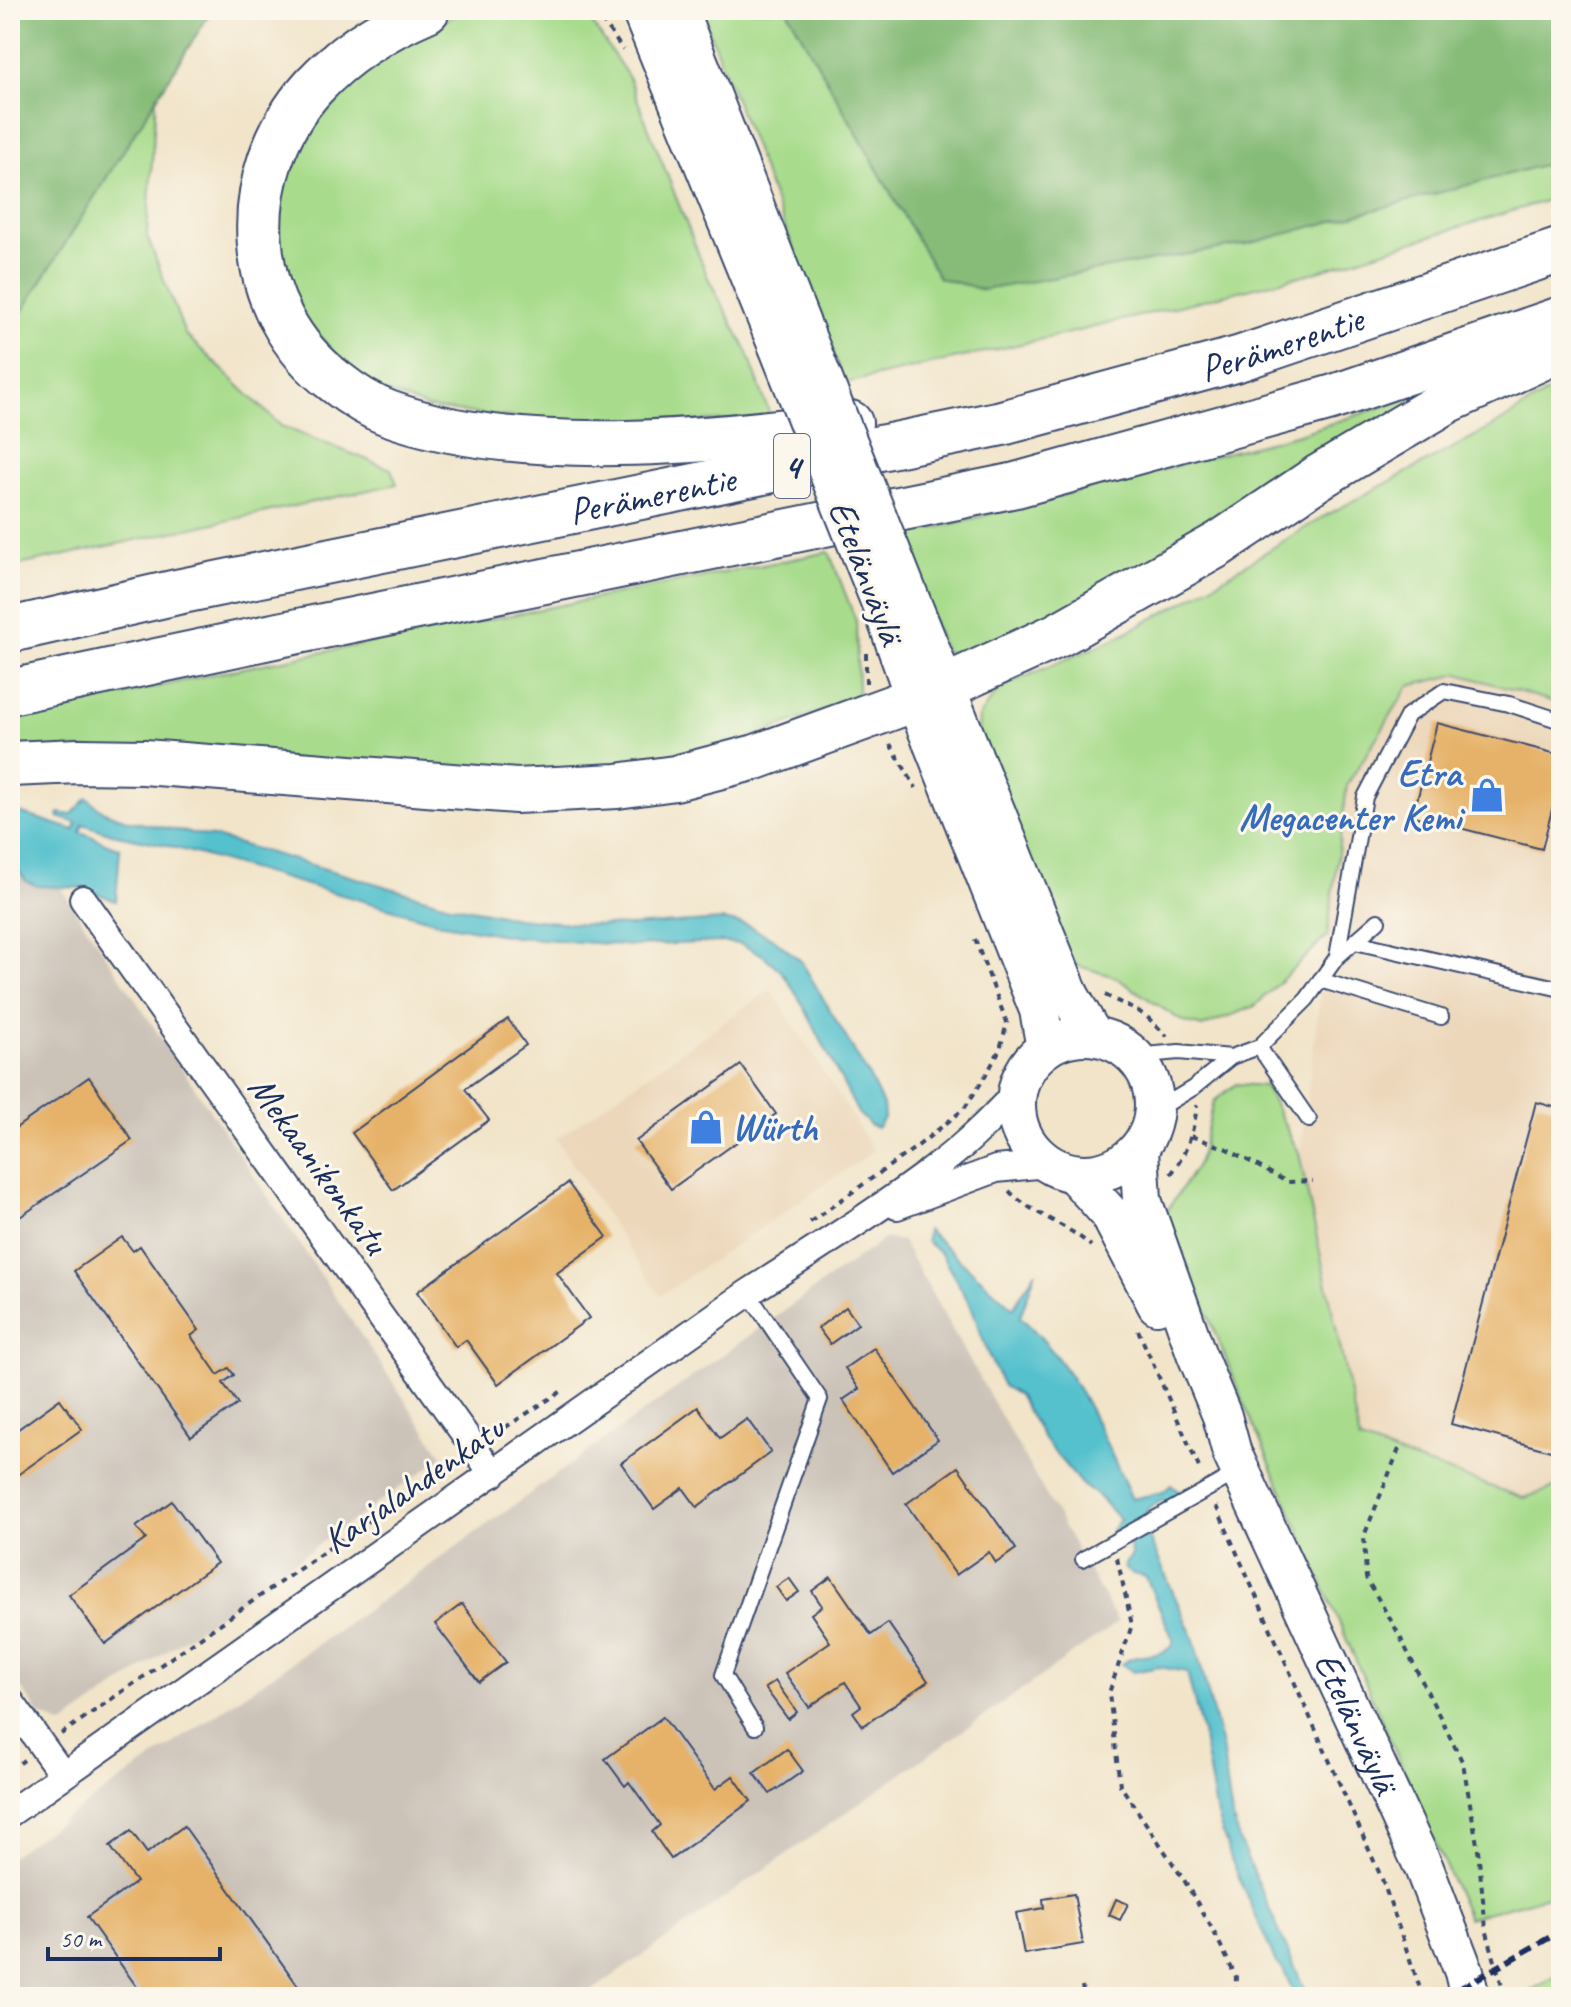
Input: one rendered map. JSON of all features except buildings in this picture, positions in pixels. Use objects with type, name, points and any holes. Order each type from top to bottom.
[{"type":"highway","points":[[427,10],[367,41],[312,88],[276,147],[264,181],[259,213],[258,246],[264,275],[276,310],[293,341],[322,371],[351,393],[383,411],[419,423],[513,440],[646,441],[765,435],[997,403],[1153,365],[1238,359]]},
{"type":"highway","name":"Perämerentie","points":[[10,630],[177,592],[1002,423],[1238,359],[1561,250]]},
{"type":"highway","name":"Perämerentie","points":[[10,692],[1016,485],[1331,398],[1561,319]]},
{"type":"highway","points":[[10,764],[144,762],[516,791],[617,786],[675,778],[756,757],[930,693],[1058,635],[1219,544],[1319,477],[1447,401],[1561,349]]},
{"type":"main road","name":"Etelänväylä","points":[[641,10],[791,339]]},
{"type":"main road","name":"Etelänväylä","points":[[678,10],[791,339],[930,693],[1039,1010],[1046,1048]]},
{"type":"main road","name":"Etelänväylä","points":[[930,693],[1070,996],[1093,1036]]},
{"type":"main road","points":[[1093,1036],[1116,1043],[1134,1056],[1151,1081],[1155,1111],[1139,1150],[1110,1171],[1092,1175],[1061,1169],[1028,1145],[1017,1120],[1017,1092],[1027,1067],[1046,1048],[1068,1038],[1093,1036]]},
{"type":"main road","name":"Etelänväylä","points":[[1139,1150],[1142,1200],[1196,1353],[1222,1416],[1227,1471]]},
{"type":"main road","name":"Etelänväylä","points":[[1061,1169],[1109,1213],[1145,1282],[1208,1417],[1227,1471],[1424,1868],[1464,1972],[1470,1997]]},
{"type":"street","name":"Mekaanikonkatu","points":[[83,899],[493,1474]]},
{"type":"street","name":"Karjalahdenkatu","points":[[10,1813],[748,1293],[942,1163],[979,1132],[1017,1092]]},
{"type":"street","name":"Karjalahdenkatu","points":[[860,1220],[996,1169],[1061,1169]]},
{"type":"street","points":[[10,1701],[63,1775]]},
{"type":"lane","points":[[1337,957],[1365,797],[1408,715],[1444,691],[1509,704],[1561,721]]},
{"type":"lane","points":[[1155,1111],[1193,1088],[1231,1057],[1259,1047],[1307,999],[1337,957],[1378,921]]},
{"type":"lane","points":[[1355,942],[1561,989]]},
{"type":"lane","points":[[1320,980],[1441,1017]]},
{"type":"lane","points":[[1259,1047],[1309,1120]]},
{"type":"lane","points":[[1134,1056],[1179,1052],[1231,1057]]},
{"type":"lane","points":[[748,1293],[820,1399],[723,1675],[755,1727]]},
{"type":"lane","points":[[1083,1559],[1227,1471]]},
{"type":"path","points":[[887,738],[917,790]]},
{"type":"path","points":[[804,1226],[919,1145],[964,1109],[985,1077],[1000,1049],[1007,1023],[972,930]]},
{"type":"path","points":[[1094,991],[1118,999],[1145,1015],[1176,1044]]},
{"type":"path","points":[[1169,1176],[1191,1136],[1198,1100]]},
{"type":"path","points":[[1191,1136],[1227,1149],[1287,1182],[1313,1181]]},
{"type":"path","points":[[1002,1182],[1020,1201],[1075,1232],[1097,1252]]},
{"type":"path","points":[[1133,1318],[1227,1471],[1382,1879],[1423,1997]]},
{"type":"path","points":[[10,1770],[474,1447],[567,1388]]},
{"type":"path","points":[[1399,1449],[1364,1536],[1366,1578],[1396,1629],[1463,1763],[1478,1850],[1486,1929],[1505,1997]]},
{"type":"path","points":[[1113,1542],[1132,1625],[1109,1693],[1120,1785],[1184,1880],[1214,1932],[1236,1977],[1235,1997]]},
{"type":"path","points":[[1082,1986],[1084,1997]]},
{"type":"shaded area","points":[[1459,674],[1561,704],[1561,1486],[1524,1498],[1360,1441],[1300,1153],[1347,785],[1409,686]]},
{"type":"shaded area","points":[[20,828],[443,1457],[62,1725],[40,1715],[10,1672],[10,831]]},
{"type":"shaded area","points":[[771,989],[874,1151],[660,1296],[556,1139]]},
{"type":"shaded area","points":[[885,1238],[902,1241],[1118,1622],[583,1997],[10,1997],[10,1857],[396,1590]]},
{"type":"green space","points":[[10,10],[212,10],[10,331]]},
{"type":"green space","points":[[468,10],[583,10],[628,76],[708,278],[747,351],[771,418],[597,427],[428,408],[379,389],[348,368],[303,318],[280,265],[276,199],[301,136],[346,78],[414,34]]},
{"type":"green space","points":[[701,10],[787,10],[939,278],[1247,244],[1561,160],[1561,196],[1308,274],[1070,333],[845,383]]},
{"type":"green space","points":[[787,10],[1561,10],[1561,160],[1247,244],[983,290],[939,278]]},
{"type":"green space","points":[[156,99],[147,236],[185,334],[281,426],[391,469],[397,484],[10,567],[10,331]]},
{"type":"green space","points":[[1455,383],[1071,610],[954,656],[944,649],[901,537],[1299,434]]},
{"type":"green space","points":[[1561,384],[1561,704],[1459,674],[1409,686],[1347,785],[1327,936],[1255,1006],[1202,1027],[1182,1021],[1115,977],[1072,964],[978,736],[979,716],[1001,687],[1114,639],[1186,601],[1321,518],[1494,426]]},
{"type":"green space","points":[[829,552],[856,621],[858,691],[854,699],[686,758],[565,773],[10,746],[10,720],[218,673]]},
{"type":"green space","points":[[1236,1084],[1265,1086],[1299,1153],[1360,1441],[1524,1498],[1561,1486],[1561,1890],[1558,1893],[1468,1918],[1245,1406],[1166,1212],[1199,1162],[1214,1101]]},
{"type":"green space","points":[[1561,1973],[1561,1997],[1520,1997]]},
{"type":"water","points":[[87,798],[104,812],[130,821],[218,838],[450,905],[517,918],[630,926],[723,920],[747,925],[774,939],[801,961],[870,1078],[883,1105],[884,1118],[877,1128],[858,1113],[803,1005],[783,973],[763,955],[740,944],[634,946],[515,937],[444,924],[83,824],[80,832],[120,848],[116,901],[84,888],[37,886],[26,881],[10,858],[10,812],[74,830],[77,823],[58,817],[59,813],[71,815]]},
{"type":"water","points":[[927,1230],[1013,1308],[1036,1271],[1020,1317],[1072,1379],[1132,1499],[1163,1492],[1171,1485],[1179,1492],[1180,1497],[1170,1503],[1163,1500],[1149,1508],[1141,1519],[1194,1640],[1222,1747],[1231,1811],[1239,1840],[1308,1997],[1296,1997],[1283,1969],[1275,1961],[1231,1859],[1217,1816],[1202,1732],[1187,1672],[1159,1667],[1133,1672],[1122,1664],[1167,1650],[1173,1645],[1173,1639],[1146,1577],[1125,1569],[1124,1565],[1132,1555],[1127,1540],[1112,1537],[1112,1530],[1120,1520],[1099,1497],[1082,1485],[1045,1441],[1018,1395],[1003,1386],[971,1306],[941,1254],[926,1241]]},
{"type":"railway","points":[[1445,1997],[1561,1931]]},
{"type":"place","name":"Etra Megacenter Kemi","points":[[1487,795]]},
{"type":"place","name":"Würth","points":[[706,1127]]}]
